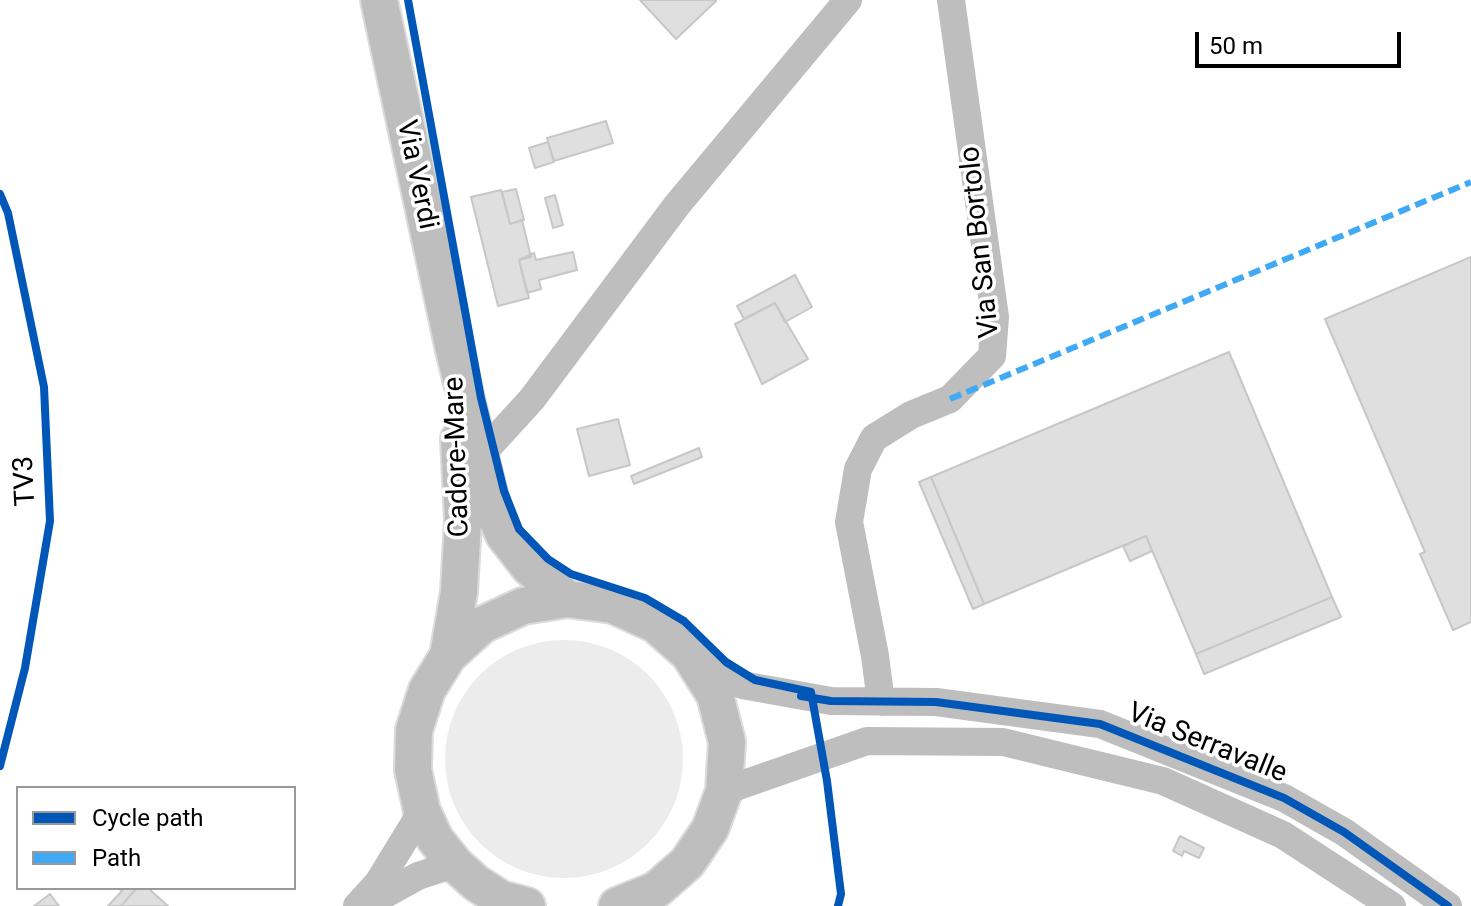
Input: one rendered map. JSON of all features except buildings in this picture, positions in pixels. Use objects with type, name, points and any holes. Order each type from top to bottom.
[{"type":"main road","name":"Via Verdi","points":[[379,0],[454,350]]},
{"type":"main road","name":"Cadore-Mare","points":[[454,350],[493,510],[504,535],[529,567],[567,599]]},
{"type":"main road","name":"Cadore-Mare","points":[[448,656],[459,592],[463,521],[454,350]]},
{"type":"main road","points":[[512,904],[455,864],[435,839],[422,811],[413,770],[414,730],[427,690],[448,656],[482,625],[523,606],[567,599],[613,605],[655,624],[689,654],[715,695],[727,742],[724,791],[710,829],[687,863],[653,898],[617,906]]},
{"type":"street","points":[[480,456],[532,399],[677,205],[848,0]]},
{"type":"street","name":"Via San Bortolo","points":[[881,702],[849,522],[858,469],[874,438],[911,415],[950,399],[992,356],[995,317],[951,0]]},
{"type":"street","name":"Via Serravalle","points":[[689,654],[742,685],[831,701],[936,702],[1100,724],[1284,798],[1344,832],[1437,903]]},
{"type":"street","name":"Via Serravalle","points":[[724,791],[867,741],[1003,742],[1163,781],[1266,827],[1392,906]]},
{"type":"street","points":[[1266,827],[1284,798]]},
{"type":"street","points":[[357,906],[378,883],[422,811]]},
{"type":"street","points":[[365,906],[418,876],[455,864]]},
{"type":"shaded area","points":[[564,640],[587,642],[610,649],[648,675],[674,713],[681,736],[681,782],[674,805],[648,843],[610,869],[587,876],[564,878],[541,876],[518,869],[480,843],[454,805],[447,782],[445,759],[447,736],[454,713],[480,675],[518,649],[541,642]]},
{"type":"marked path","points":[[950,399],[1471,182]]},
{"type":"cycle path","points":[[408,0],[481,398],[504,491],[519,529],[548,559],[571,574],[645,598],[684,621],[726,662],[755,680],[811,692],[827,781],[841,894],[838,906]]},
{"type":"cycle path","name":"TV3","points":[[0,194],[8,213],[44,387],[50,521],[25,668],[0,766]]},
{"type":"cycle path","points":[[801,696],[831,701],[936,702],[1100,724],[1284,798],[1344,832],[1448,906]]}]
